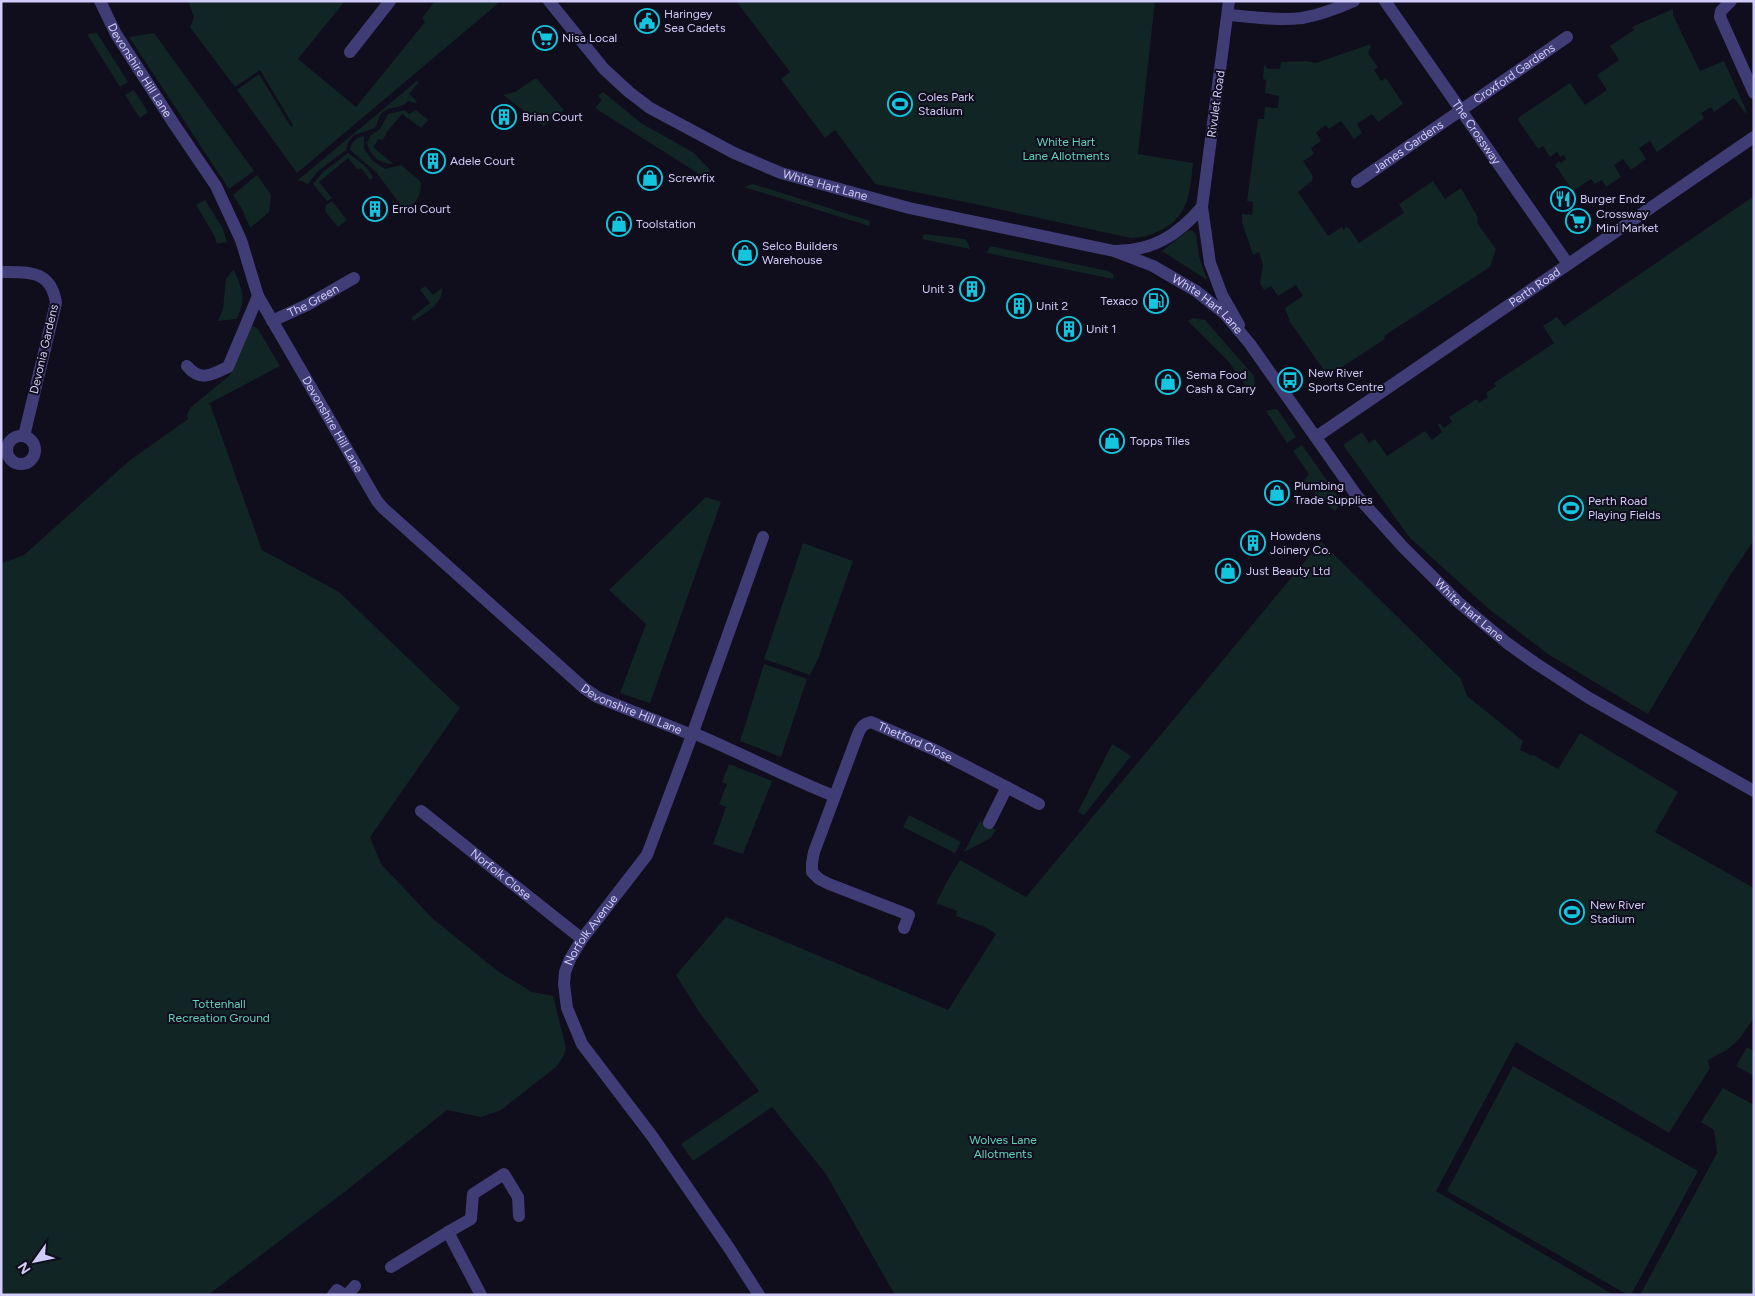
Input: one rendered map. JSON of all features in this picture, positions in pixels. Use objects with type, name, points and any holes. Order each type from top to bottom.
[{"type":"street","name":"Devonshire Hill Lane","points":[[100,1],[116,34],[216,186],[241,240],[258,296],[377,501],[584,688],[597,697],[693,734]]},
{"type":"street","points":[[350,52],[390,1]]},
{"type":"street","name":"White Hart Lane","points":[[550,1],[604,68],[629,92],[650,108],[734,153],[781,173],[883,201],[1114,251],[1154,266],[1196,291],[1216,306],[1250,344],[1357,496],[1403,548],[1458,602],[1507,643],[1589,698],[1754,791]]},
{"type":"street","name":"Rivulet Road","points":[[1229,1],[1202,206],[1210,263],[1233,316],[1250,344]]},
{"type":"street","points":[[1228,15],[1281,19],[1302,18],[1354,1]]},
{"type":"street","name":"The Crossway","points":[[1385,1],[1568,264]]},
{"type":"street","points":[[1731,1],[1721,11],[1720,17],[1754,93]]},
{"type":"street","name":"Croxford Gardens","points":[[1461,111],[1567,37]]},
{"type":"street","name":"James Gardens","points":[[1357,182],[1461,111]]},
{"type":"street","name":"Perth Road","points":[[1316,438],[1754,137]]},
{"type":"street","points":[[1114,251],[1138,250],[1157,244],[1180,228],[1202,206]]},
{"type":"street","name":"Devonia Gardens","points":[[1,272],[37,274],[50,285],[55,293],[56,304],[24,436]]},
{"type":"street","name":"The Green","points":[[272,321],[307,305],[354,278]]},
{"type":"street","points":[[187,366],[193,373],[204,376],[214,374],[228,367],[258,296]]},
{"type":"street","name":"Norfolk Avenue","points":[[759,1295],[652,1136],[582,1044],[567,1008],[564,984],[565,972],[570,959],[582,939],[647,854],[693,734],[763,537]]},
{"type":"street","name":"Thetford Close","points":[[904,928],[909,915],[829,884],[819,879],[812,872],[814,852],[861,727],[871,722],[937,751],[1039,804]]},
{"type":"street","points":[[693,734],[764,764],[796,782],[834,796]]},
{"type":"street","points":[[989,823],[1007,787]]},
{"type":"street","name":"Norfolk Close","points":[[421,811],[582,939]]},
{"type":"street","points":[[391,1267],[471,1219],[473,1194],[504,1174],[518,1197],[519,1216]]},
{"type":"street","points":[[448,1232],[481,1295]]},
{"type":"street","points":[[333,1295],[337,1290],[349,1292]]},
{"type":"green space","points":[[188,1],[345,1],[298,59],[356,107],[425,22],[422,18],[435,1],[486,1],[490,3],[491,1],[501,1],[297,173],[237,90],[259,74],[291,127],[293,125],[260,70],[235,87],[190,27],[194,17]]},
{"type":"green space","name":"White Hart Lane Allotments","points":[[736,1],[1155,1],[1138,154],[1193,163],[1189,193],[1183,210],[1170,225],[1161,230],[1146,236],[1131,238],[875,184],[835,130],[825,138],[781,79],[790,72]]},
{"type":"green space","points":[[1673,9],[1673,15],[1700,71],[1724,61],[1747,112],[1745,113],[1734,98],[1714,112],[1711,107],[1701,113],[1704,118],[1657,152],[1650,141],[1639,148],[1646,159],[1631,170],[1623,159],[1614,165],[1621,177],[1606,187],[1602,180],[1595,184],[1591,179],[1573,191],[1555,165],[1559,161],[1561,163],[1566,159],[1564,155],[1560,157],[1557,152],[1550,157],[1543,146],[1538,149],[1518,120],[1519,117],[1570,83],[1585,105],[1607,90],[1597,75],[1619,60],[1610,46],[1634,30],[1632,27]]},
{"type":"green space","points":[[97,33],[128,82],[120,87],[87,34]]},
{"type":"green space","points":[[154,33],[254,171],[229,189],[129,37]]},
{"type":"green space","points":[[1368,45],[1371,46],[1368,53],[1378,67],[1374,70],[1381,81],[1386,78],[1403,104],[1378,122],[1372,114],[1357,124],[1362,133],[1354,139],[1341,121],[1329,129],[1326,125],[1316,132],[1321,141],[1311,148],[1314,154],[1303,161],[1313,176],[1312,181],[1298,192],[1328,236],[1342,227],[1344,231],[1345,227],[1349,228],[1359,243],[1404,213],[1399,204],[1433,181],[1445,199],[1461,188],[1478,218],[1477,223],[1496,249],[1490,267],[1384,336],[1385,339],[1328,376],[1290,322],[1285,308],[1303,296],[1296,285],[1278,296],[1271,286],[1264,290],[1260,283],[1263,265],[1259,252],[1253,255],[1242,222],[1242,214],[1252,215],[1253,202],[1247,201],[1258,119],[1264,119],[1265,107],[1278,108],[1279,96],[1265,93],[1264,65],[1268,69],[1280,69],[1281,62],[1306,61],[1316,63]]},
{"type":"green space","points":[[534,79],[537,79],[564,110],[544,126],[503,95],[515,92]]},
{"type":"green space","points":[[417,81],[419,82],[409,94],[417,101],[415,103],[408,101],[402,106],[388,109],[382,113],[375,128],[354,135],[348,142],[346,150],[318,171],[308,184],[298,180]]},
{"type":"green space","points":[[134,90],[148,112],[140,118],[125,95]]},
{"type":"green space","points":[[603,92],[641,123],[694,153],[710,170],[707,179],[595,108],[602,100],[598,96]]},
{"type":"green space","points":[[405,110],[409,114],[416,110],[428,120],[421,128],[402,114],[382,140],[379,139],[373,147],[393,164],[384,163],[370,152],[367,143],[371,135],[380,129],[388,114]]},
{"type":"green space","points":[[364,136],[364,149],[373,161],[385,169],[401,165],[420,181],[420,194],[409,208],[405,210],[376,172],[350,150],[355,140]]},
{"type":"green space","points":[[348,153],[366,167],[373,178],[370,180],[361,168],[358,170],[348,158],[319,182],[332,198],[327,201],[313,184],[323,172]]},
{"type":"green space","points":[[257,175],[271,195],[269,212],[250,228],[242,209],[233,195]]},
{"type":"green space","points":[[753,184],[870,221],[869,226],[744,187]]},
{"type":"green space","name":"Perth Road Playing Fields","points":[[1754,196],[1754,540],[1729,577],[1648,714],[1548,654],[1490,610],[1410,538],[1343,445],[1362,432],[1369,443],[1375,439],[1387,456],[1425,431],[1432,440],[1442,432],[1438,425],[1440,423],[1444,428],[1452,422],[1449,417],[1477,399],[1479,403],[1488,397],[1486,393],[1496,386],[1494,383],[1554,343],[1543,326],[1557,317],[1564,326]]},
{"type":"green space","points":[[205,200],[223,229],[227,242],[217,244],[213,233],[196,205]]},
{"type":"green space","points":[[332,201],[347,220],[338,227],[325,211],[326,205]]},
{"type":"green space","points":[[1192,230],[1196,235],[1199,256],[1207,280],[1162,251]]},
{"type":"green space","points":[[924,234],[965,239],[970,249],[922,239]]},
{"type":"green space","points":[[990,246],[1108,271],[1114,275],[1113,279],[987,253]]},
{"type":"green space","points":[[234,269],[243,299],[240,311],[237,319],[218,321],[223,309],[226,279]]},
{"type":"green space","points":[[425,286],[433,295],[442,288],[442,293],[433,307],[414,321],[411,318],[430,303],[420,290]]},
{"type":"green space","points":[[1193,318],[1205,320],[1254,376],[1255,387],[1252,395],[1229,362],[1188,321]]},
{"type":"green space","name":"Tottenhall Recreation Ground","points":[[251,325],[258,329],[280,366],[208,404],[210,404],[262,550],[339,592],[460,708],[370,837],[381,864],[433,919],[499,972],[532,992],[553,996],[566,1048],[563,1057],[556,1067],[501,1110],[481,1117],[447,1110],[342,1194],[208,1295],[1,1295],[1,562],[3,563],[24,555],[129,461],[188,419],[187,416],[190,408],[230,375]]},
{"type":"green space","points":[[1278,410],[1296,437],[1287,443],[1266,411]]},
{"type":"green space","points":[[1302,445],[1342,502],[1335,511],[1302,483],[1309,474],[1293,451]]},
{"type":"green space","points":[[706,497],[721,502],[650,703],[620,693],[646,624],[609,590]]},
{"type":"green space","name":"Wolves Lane Allotments","points":[[1321,542],[1461,679],[1467,696],[1523,741],[1520,750],[1558,769],[1580,733],[1678,792],[1655,832],[1754,888],[1754,1018],[1740,1038],[1727,1050],[1708,1060],[1710,1068],[1669,1133],[1516,1042],[1436,1191],[1614,1295],[895,1295],[826,1174],[772,1107],[693,1161],[681,1144],[759,1091],[699,1012],[676,975],[726,917],[948,1010],[996,934],[985,927],[956,916],[957,911],[936,903],[960,860],[1026,897]]},
{"type":"green space","points":[[803,543],[853,561],[818,659],[810,675],[764,659]]},
{"type":"green space","points":[[764,664],[807,679],[781,757],[740,741]]},
{"type":"green space","points":[[1112,744],[1131,756],[1084,815],[1078,812]]},
{"type":"green space","points":[[729,764],[772,781],[743,854],[713,844],[726,807],[719,804],[727,784],[722,782]]},
{"type":"green space","points":[[909,815],[961,842],[955,853],[903,827]]},
{"type":"green space","points":[[980,821],[996,830],[991,838],[964,852]]},
{"type":"green space","points":[[1747,1047],[1754,1051],[1754,1076],[1736,1066]]},
{"type":"green space","points":[[1513,1066],[1698,1171],[1631,1295],[1447,1191]]},
{"type":"green space","points":[[1723,1088],[1754,1105],[1754,1295],[1640,1295],[1717,1153],[1714,1130],[1701,1122]]},
{"type":"place","name":"Haringey Sea Cadets","points":[[647,21]]},
{"type":"place","name":"Nisa Local","points":[[545,38]]},
{"type":"place","name":"Coles Park Stadium","points":[[900,104]]},
{"type":"place","name":"Brian Court","points":[[504,117]]},
{"type":"place","name":"Adele Court","points":[[433,161]]},
{"type":"place","name":"Screwfix","points":[[650,178]]},
{"type":"place","name":"Burger Endz","points":[[1563,199]]},
{"type":"place","name":"Errol Court","points":[[375,209]]},
{"type":"place","name":"Crossway Mini Market","points":[[1578,221]]},
{"type":"place","name":"Toolstation","points":[[619,224]]},
{"type":"place","name":"Selco Builders Warehouse","points":[[745,253]]},
{"type":"place","name":"Unit 3","points":[[972,289]]},
{"type":"place","name":"Texaco","points":[[1156,301]]},
{"type":"place","name":"Unit 2","points":[[1019,306]]},
{"type":"place","name":"Unit 1","points":[[1069,329]]},
{"type":"place","name":"New River Sports Centre","points":[[1290,380]]},
{"type":"place","name":"Sema Food Cash & Carry","points":[[1168,382]]},
{"type":"place","name":"Topps Tiles","points":[[1112,441]]},
{"type":"place","name":"Plumbing Trade Supplies","points":[[1277,493]]},
{"type":"place","name":"Perth Road Playing Fields","points":[[1571,508]]},
{"type":"place","name":"Howdens Joinery Co.","points":[[1253,543]]},
{"type":"place","name":"Just Beauty Ltd","points":[[1228,571]]},
{"type":"place","name":"New River Stadium","points":[[1572,912]]}]
